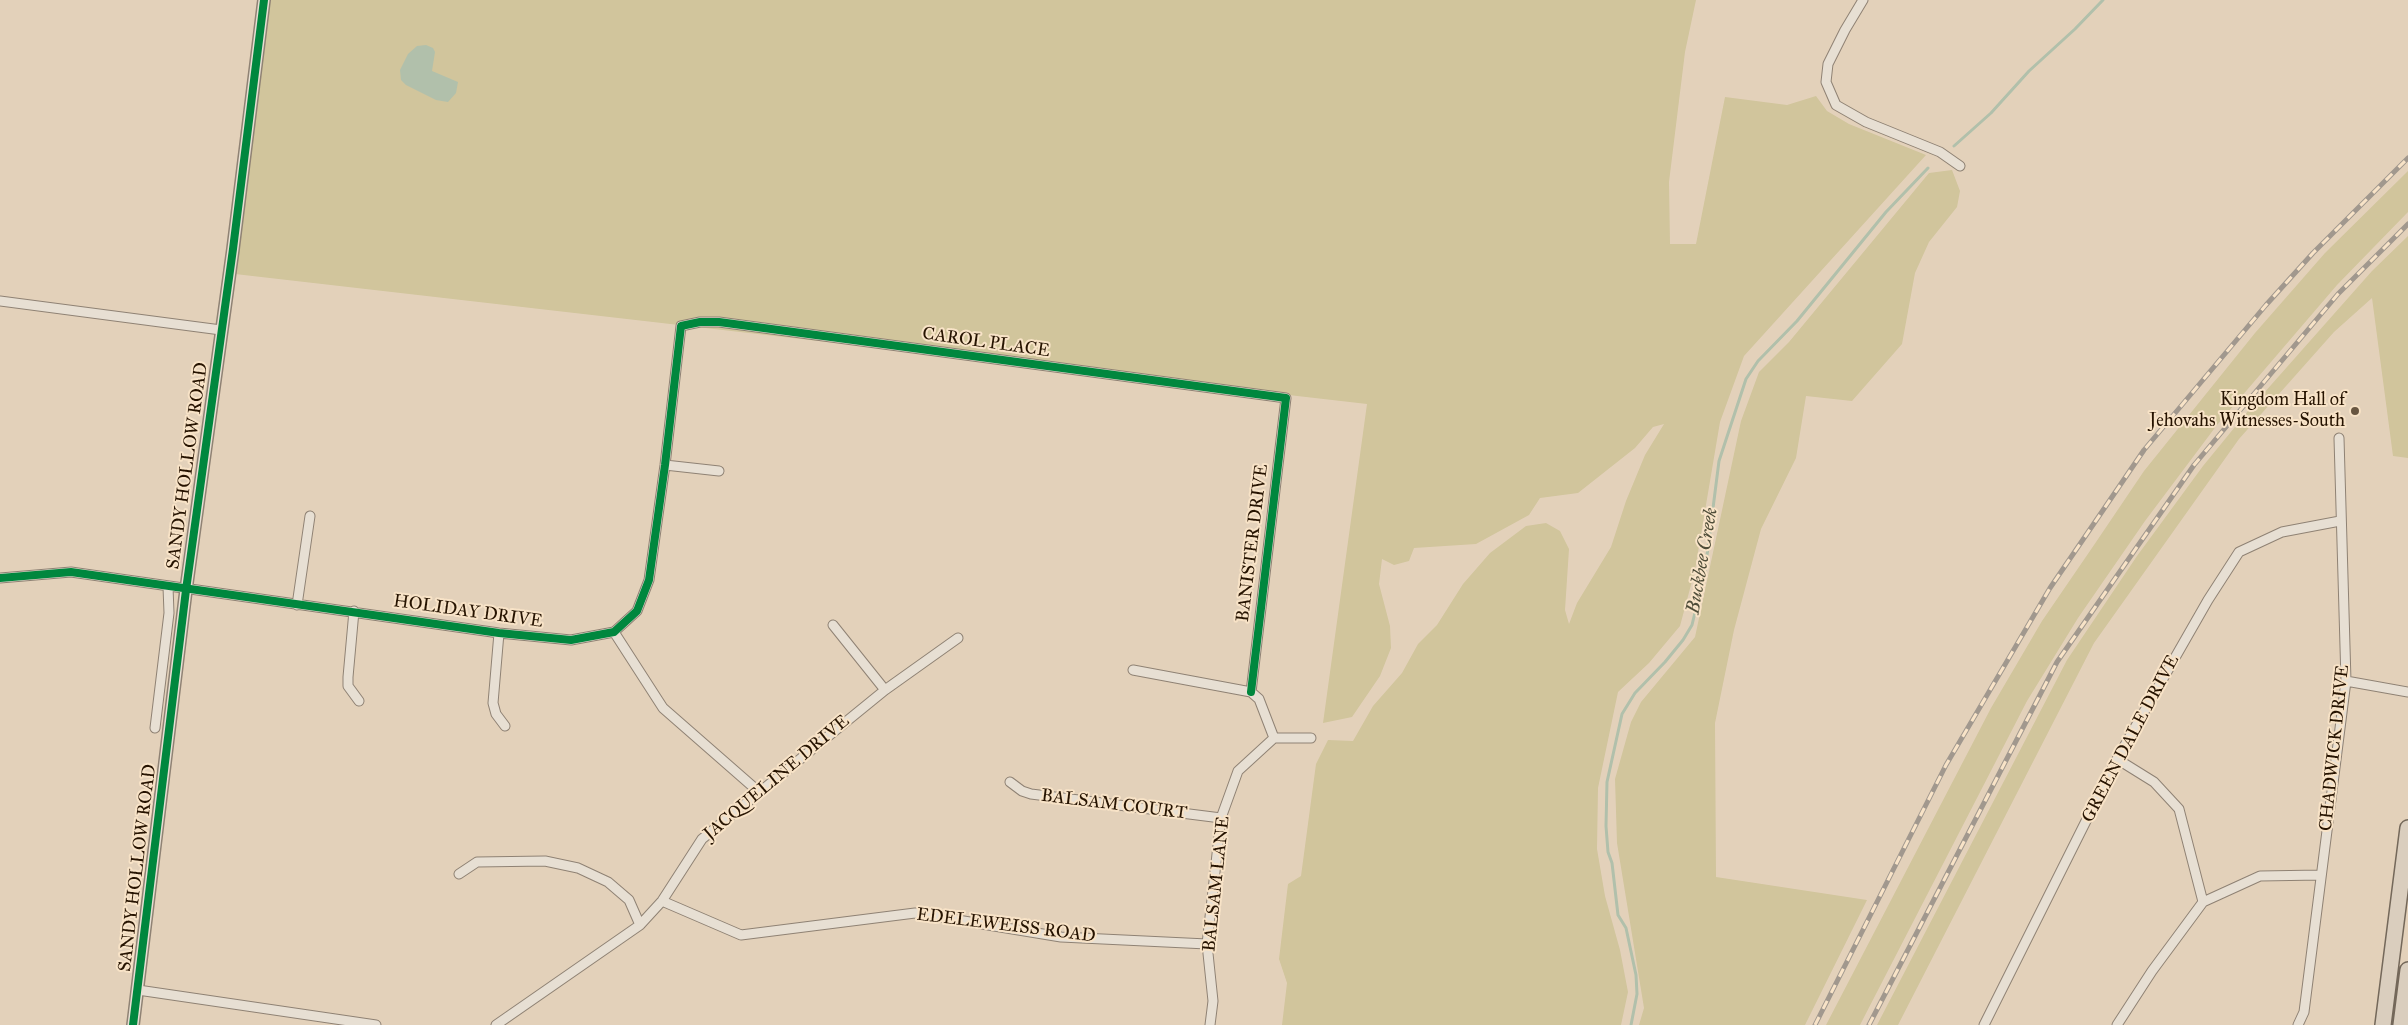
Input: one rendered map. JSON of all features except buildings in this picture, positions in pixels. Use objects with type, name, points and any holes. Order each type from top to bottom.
[{"type":"main road","points":[[2383,1025],[2408,828]]},
{"type":"main road","points":[[2401,1025],[2408,970]]},
{"type":"street","name":"SANDY HOLLOW ROAD","points":[[134,1025],[186,590],[264,0]]},
{"type":"street","points":[[1863,0],[1828,64],[1826,82],[1836,105],[1866,122],[1940,152],[1960,166]]},
{"type":"street","points":[[0,301],[221,330]]},
{"type":"street","name":"CAROL PLACE","points":[[665,465],[681,326],[700,322],[719,322],[1286,398]]},
{"type":"street","name":"BANISTER DRIVE","points":[[1250,692],[1286,398]]},
{"type":"street","name":"CHADWICK DRIVE","points":[[2298,1025],[2304,1012],[2346,681],[2339,438]]},
{"type":"street","points":[[719,471],[665,465],[649,580],[637,611],[614,632],[663,708],[759,792]]},
{"type":"street","points":[[297,605],[310,516]]},
{"type":"street","name":"GREEN DALE DRIVE","points":[[1984,1025],[2117,759],[2208,600],[2239,552],[2282,532],[2340,521]]},
{"type":"street","name":"HOLIDAY DRIVE","points":[[0,578],[71,572],[186,590],[354,611],[499,633],[571,640],[614,632]]},
{"type":"street","points":[[155,728],[169,613],[168,587]]},
{"type":"street","points":[[354,611],[348,686],[360,701]]},
{"type":"street","points":[[833,625],[885,690]]},
{"type":"street","points":[[499,633],[493,703],[496,714],[505,726]]},
{"type":"street","name":"JACQUELINE DRIVE","points":[[499,1024],[640,924],[662,902],[702,839],[885,690],[958,638]]},
{"type":"street","points":[[1133,670],[1250,692],[1259,700],[1274,738],[1312,738]]},
{"type":"street","points":[[2346,681],[2408,692]]},
{"type":"street","name":"BALSAM LANE","points":[[1210,1025],[1213,1001],[1207,944],[1221,818],[1238,771],[1274,738]]},
{"type":"street","points":[[2117,759],[2154,782],[2179,809],[2204,902]]},
{"type":"street","name":"BALSAM COURT","points":[[1010,782],[1022,791],[1031,794],[1221,818]]},
{"type":"street","points":[[459,874],[477,862],[545,862],[578,868],[608,882],[628,900],[640,924]]},
{"type":"street","points":[[2117,1025],[2152,971],[2204,902],[2260,876],[2320,875]]},
{"type":"street","name":"EDELEWEISS ROAD","points":[[662,902],[741,935],[915,913],[1062,937],[1207,944]]},
{"type":"street","points":[[138,990],[376,1025]]},
{"type":"shaded area","points":[[268,0],[1696,0],[1685,52],[1669,182],[1670,244],[1696,244],[1725,97],[1787,105],[1816,96],[1827,111],[1849,124],[1926,155],[1744,356],[1720,422],[1695,570],[1680,626],[1649,663],[1618,692],[1598,788],[1597,849],[1605,896],[1620,950],[1628,992],[1621,1025],[1282,1025],[1287,983],[1279,959],[1288,884],[1301,876],[1316,764],[1328,740],[1353,741],[1373,706],[1402,673],[1418,644],[1437,625],[1463,584],[1490,553],[1526,526],[1546,523],[1560,531],[1569,549],[1565,610],[1569,624],[1577,603],[1611,547],[1626,501],[1645,455],[1664,424],[1653,427],[1635,448],[1578,493],[1540,498],[1529,515],[1476,544],[1414,548],[1409,561],[1394,565],[1382,559],[1379,584],[1390,626],[1391,648],[1380,676],[1352,717],[1323,723],[1367,404],[235,274]]},
{"type":"shaded area","points":[[426,45],[433,48],[435,52],[432,71],[458,82],[456,93],[448,102],[436,100],[406,85],[401,80],[400,70],[408,54],[417,46]]},
{"type":"shaded area","points":[[1952,170],[1960,191],[1957,207],[1929,242],[1915,273],[1902,344],[1852,401],[1806,396],[1796,458],[1761,529],[1734,630],[1715,723],[1716,877],[1867,900],[1805,1025],[1639,1025],[1644,1008],[1617,843],[1615,779],[1631,722],[1641,702],[1695,637],[1741,421],[1759,372],[1789,342],[1929,173]]},
{"type":"shaded area","points":[[2408,171],[2408,212],[2337,285],[2217,425],[2145,521],[2078,618],[2027,701],[1860,1025],[1826,1025],[1991,708],[2042,621],[2144,471],[2255,333],[2325,253]]},
{"type":"shaded area","points":[[2408,236],[2408,458],[2393,456],[2372,298],[2334,332],[2239,439],[2094,643],[1898,1025],[1877,1025],[2067,660],[2137,556],[2203,466],[2248,411],[2372,271]]},
{"type":"waterway","points":[[1954,146],[1991,113],[2029,71],[2075,29],[2103,0]]},
{"type":"waterway","name":"Buckbee Creek","points":[[1631,1025],[1637,994],[1636,975],[1626,928],[1618,915],[1606,826],[1607,782],[1622,714],[1635,693],[1665,662],[1683,640],[1692,625],[1705,571],[1719,461],[1746,379],[1758,361],[1797,321],[1886,212],[1928,168]]},
{"type":"railway","points":[[1815,1025],[1946,765],[2050,588],[2144,450],[2266,305],[2313,253],[2408,158]]},
{"type":"railway","points":[[1869,1025],[2057,662],[2194,465],[2338,294],[2408,224]]},
{"type":"cycle path","points":[[133,1025],[186,590],[233,249],[264,0]]},
{"type":"cycle path","points":[[0,578],[71,572],[499,633],[571,640],[614,632],[637,611],[649,580],[681,326],[700,322],[719,322],[1286,398],[1251,692]]},
{"type":"place","name":"Kingdom Hall of Jehovahs Witnesses-South","points":[[2355,411]]}]
